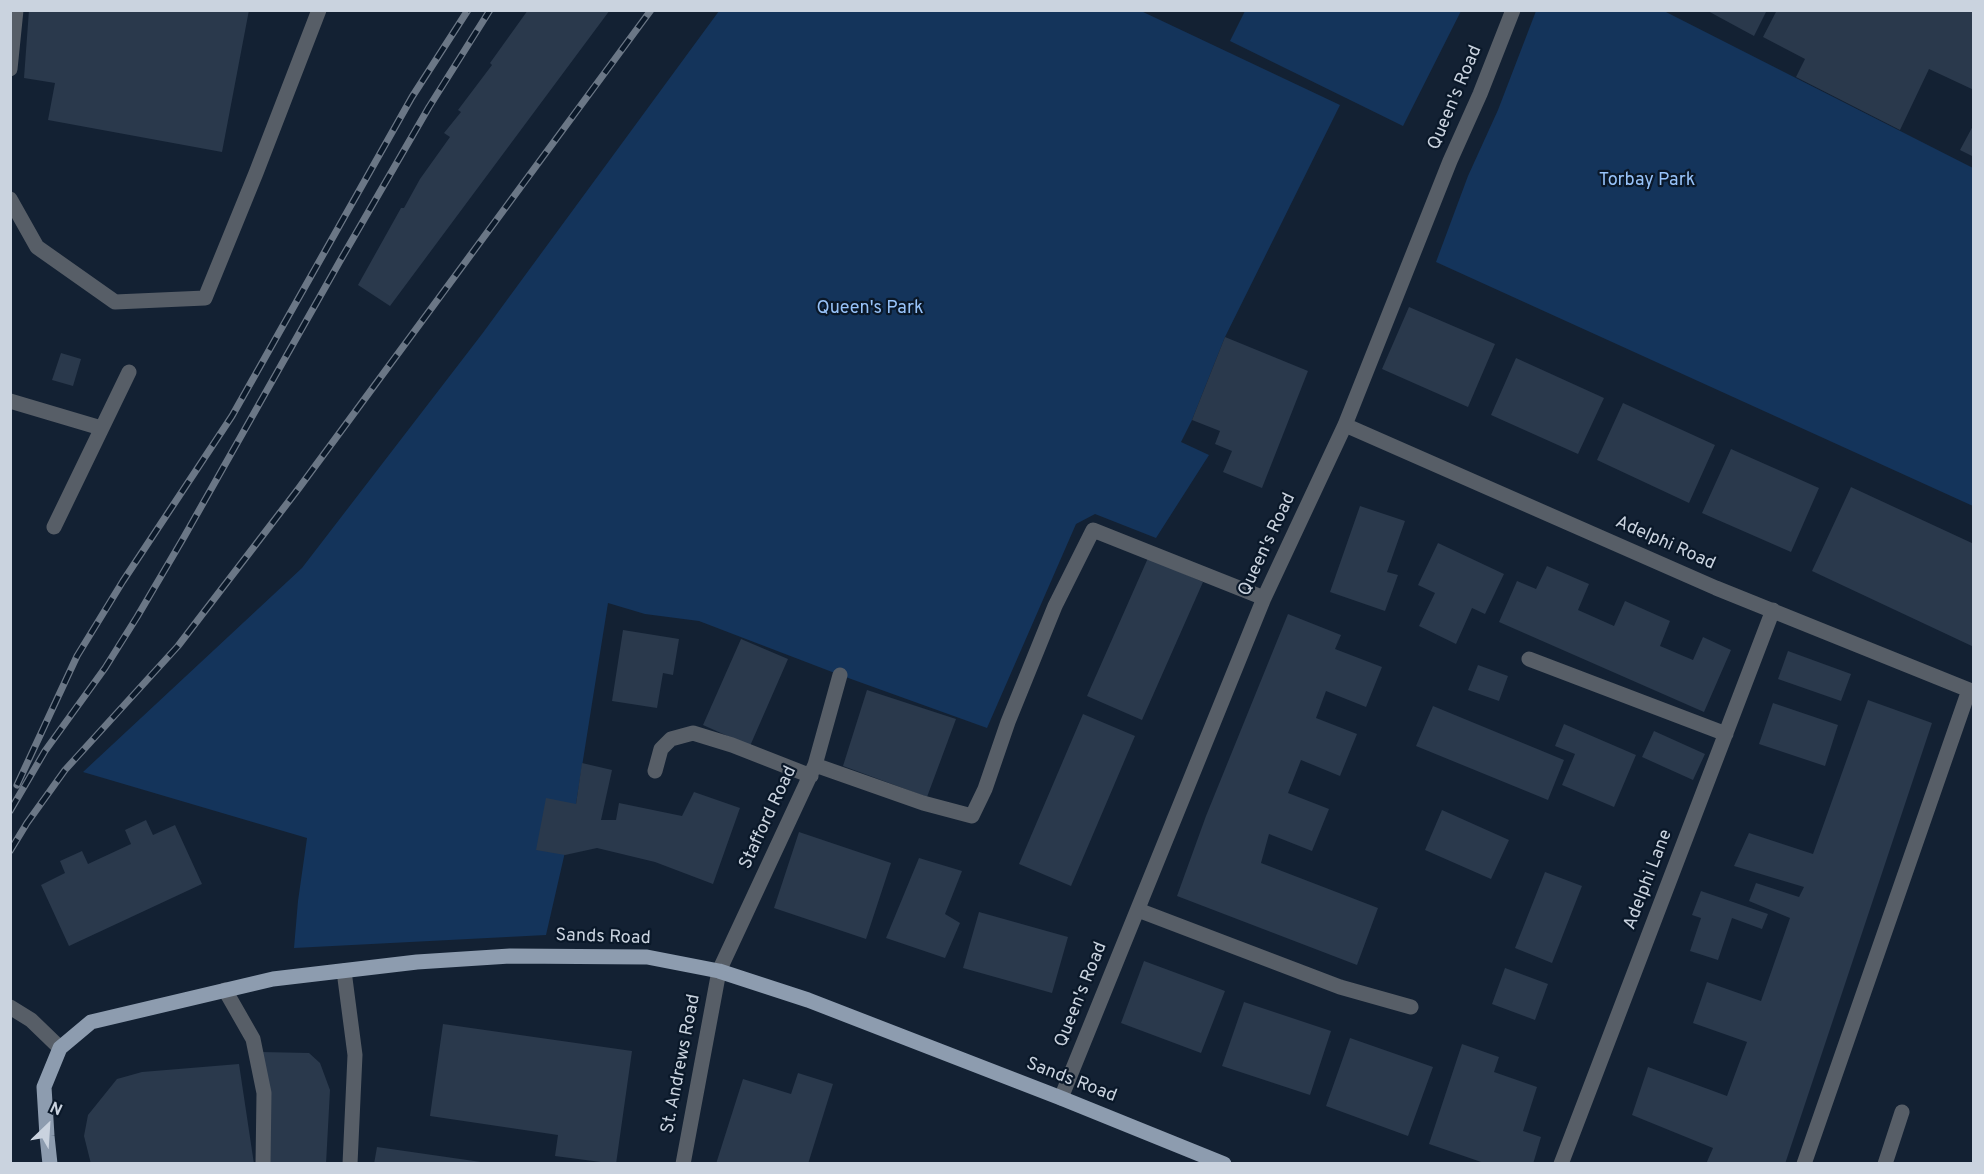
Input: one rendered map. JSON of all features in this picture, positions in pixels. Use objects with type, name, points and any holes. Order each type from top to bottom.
[{"type":"main road","name":"Sands Road","points":[[60,1048],[91,1022],[273,979],[417,962],[510,956],[647,957],[719,972],[808,1000],[1224,1164]]},
{"type":"main road","points":[[50,1164],[44,1087],[60,1048]]},
{"type":"street","points":[[10,69],[16,10]]},
{"type":"street","points":[[10,199],[37,247],[115,302],[205,298],[319,10]]},
{"type":"street","name":"Queen's Road","points":[[1061,1098],[1264,598],[1345,425],[1513,10]]},
{"type":"street","points":[[54,527],[129,372]]},
{"type":"street","points":[[10,401],[101,428]]},
{"type":"street","name":"Adelphi Road","points":[[1345,425],[1716,588],[1971,691]]},
{"type":"street","points":[[655,771],[661,749],[671,739],[693,733],[972,816],[985,789],[1008,722],[1055,606],[1093,530],[1264,598]]},
{"type":"street","name":"Adelphi Lane","points":[[1561,1164],[1773,610]]},
{"type":"street","points":[[1529,658],[1726,734]]},
{"type":"street","name":"Stafford Road","points":[[719,972],[813,770],[840,675]]},
{"type":"street","points":[[1804,1164],[1971,691]]},
{"type":"street","points":[[1138,910],[1340,987],[1411,1007]]},
{"type":"street","points":[[344,971],[356,1055],[350,1164]]},
{"type":"street","name":"St. Andrews Road","points":[[683,1164],[719,972]]},
{"type":"street","points":[[225,990],[253,1039],[264,1093],[263,1164]]},
{"type":"street","points":[[10,1007],[32,1020],[60,1048]]},
{"type":"street","points":[[1885,1164],[1902,1112]]},
{"type":"green space","points":[[1245,10],[1461,11],[1403,126],[1230,41]]},
{"type":"green space","name":"Queen's Park","points":[[719,11],[1141,11],[1340,105],[1225,337],[1181,442],[1209,455],[1156,538],[1095,514],[1076,524],[987,728],[699,621],[645,614],[608,603],[576,804],[546,935],[294,948],[307,838],[83,772],[302,568],[482,334]]},
{"type":"green space","name":"Torbay Park","points":[[1536,11],[1664,11],[1973,168],[1973,506],[1436,262],[1468,176],[1498,110]]},
{"type":"building","points":[[29,10],[249,10],[222,152],[48,120],[55,83],[24,78]]},
{"type":"building","points":[[528,10],[610,10],[390,306],[358,285],[401,208],[404,208],[420,179],[450,137],[444,133],[461,112],[458,110],[492,65],[490,63]]},
{"type":"building","points":[[1706,10],[1767,10],[1754,36]]},
{"type":"building","points":[[1777,10],[1974,10],[1974,90],[1929,69],[1900,130],[1796,77],[1805,59],[1763,37]]},
{"type":"building","points":[[1974,124],[1974,157],[1960,150]]},
{"type":"building","points":[[1409,307],[1495,344],[1468,407],[1382,369]]},
{"type":"building","points":[[1225,337],[1308,371],[1262,488],[1223,472],[1232,451],[1215,444],[1220,431],[1192,420]]},
{"type":"building","points":[[61,353],[81,359],[73,386],[52,380]]},
{"type":"building","points":[[1516,358],[1604,398],[1578,454],[1491,415]]},
{"type":"building","points":[[1623,403],[1715,445],[1689,503],[1597,460]]},
{"type":"building","points":[[1731,449],[1819,488],[1791,552],[1702,513]]},
{"type":"building","points":[[1851,487],[1974,544],[1974,647],[1812,571]]},
{"type":"building","points":[[1360,506],[1405,521],[1387,572],[1398,575],[1385,611],[1330,592]]},
{"type":"building","points":[[1438,543],[1504,574],[1485,614],[1472,608],[1456,644],[1419,626],[1435,593],[1418,585]]},
{"type":"building","points":[[1148,558],[1203,582],[1142,720],[1087,696]]},
{"type":"building","points":[[1547,566],[1589,584],[1578,610],[1614,626],[1625,601],[1670,621],[1660,646],[1693,660],[1703,637],[1731,650],[1704,712],[1499,622],[1517,581],[1536,589]]},
{"type":"building","points":[[1288,614],[1341,635],[1335,649],[1382,667],[1366,707],[1326,691],[1316,718],[1357,734],[1340,776],[1301,760],[1288,793],[1329,809],[1312,851],[1269,834],[1261,863],[1378,908],[1357,965],[1177,896],[1206,816]]},
{"type":"building","points":[[623,630],[679,639],[673,675],[663,673],[657,708],[612,701]]},
{"type":"building","points":[[741,639],[788,659],[750,746],[703,725]]},
{"type":"building","points":[[1788,651],[1851,674],[1841,701],[1778,679]]},
{"type":"building","points":[[1478,665],[1508,676],[1499,701],[1468,690]]},
{"type":"building","points":[[867,690],[956,719],[927,797],[843,766]]},
{"type":"building","points":[[1868,700],[1932,723],[1785,1164],[1706,1164],[1713,1148],[1632,1115],[1648,1067],[1727,1096],[1747,1042],[1693,1023],[1707,982],[1761,1001],[1790,918],[1749,901],[1756,883],[1799,897],[1804,887],[1734,866],[1749,833],[1813,854]]},
{"type":"building","points":[[1773,703],[1838,725],[1825,766],[1759,744]]},
{"type":"building","points":[[1433,706],[1564,760],[1548,800],[1416,746]]},
{"type":"building","points":[[1083,714],[1135,736],[1071,886],[1019,864]]},
{"type":"building","points":[[1564,724],[1636,755],[1614,807],[1562,785],[1575,754],[1555,746]]},
{"type":"building","points":[[1654,731],[1705,754],[1693,780],[1642,757]]},
{"type":"building","points":[[582,763],[612,770],[601,820],[616,820],[619,803],[682,816],[694,792],[740,808],[713,884],[655,862],[597,848],[565,855],[536,850],[546,798],[576,804]]},
{"type":"building","points":[[1442,810],[1509,840],[1491,879],[1425,850]]},
{"type":"building","points":[[146,820],[153,835],[175,825],[202,884],[69,946],[41,885],[65,873],[60,861],[82,851],[88,864],[131,844],[125,830]]},
{"type":"building","points":[[799,832],[891,863],[866,939],[774,908]]},
{"type":"building","points":[[919,858],[962,871],[945,914],[960,923],[945,958],[886,938]]},
{"type":"building","points":[[1545,872],[1582,886],[1552,963],[1515,948]]},
{"type":"building","points":[[1701,891],[1768,914],[1762,929],[1732,918],[1718,960],[1690,951],[1701,918],[1692,915]]},
{"type":"building","points":[[979,912],[1068,937],[1052,993],[963,968]]},
{"type":"building","points":[[1144,961],[1225,991],[1201,1053],[1121,1023]]},
{"type":"building","points":[[1505,968],[1548,984],[1535,1020],[1492,1004]]},
{"type":"building","points":[[1244,1002],[1331,1031],[1310,1095],[1222,1066]]},
{"type":"building","points":[[443,1024],[632,1051],[616,1164],[555,1156],[558,1135],[430,1116]]},
{"type":"building","points":[[1350,1038],[1433,1067],[1408,1136],[1326,1106]]},
{"type":"building","points":[[1462,1044],[1499,1057],[1494,1072],[1537,1087],[1523,1131],[1541,1137],[1533,1164],[1487,1164],[1429,1144]]},
{"type":"building","points":[[261,1052],[309,1053],[320,1063],[330,1090],[326,1164],[264,1164]]},
{"type":"building","points":[[239,1064],[254,1164],[91,1164],[84,1136],[88,1115],[117,1079],[142,1072]]},
{"type":"building","points":[[798,1073],[833,1084],[808,1164],[716,1164],[743,1079],[791,1094]]},
{"type":"building","points":[[377,1147],[481,1162],[481,1164],[374,1164]]},
{"type":"railway","points":[[17,785],[77,656],[123,581],[232,416],[412,97],[468,10]]},
{"type":"railway","points":[[10,811],[45,751],[105,668],[137,617],[429,107],[490,10]]},
{"type":"railway","points":[[10,851],[65,770],[178,646],[299,488],[651,10]]}]
